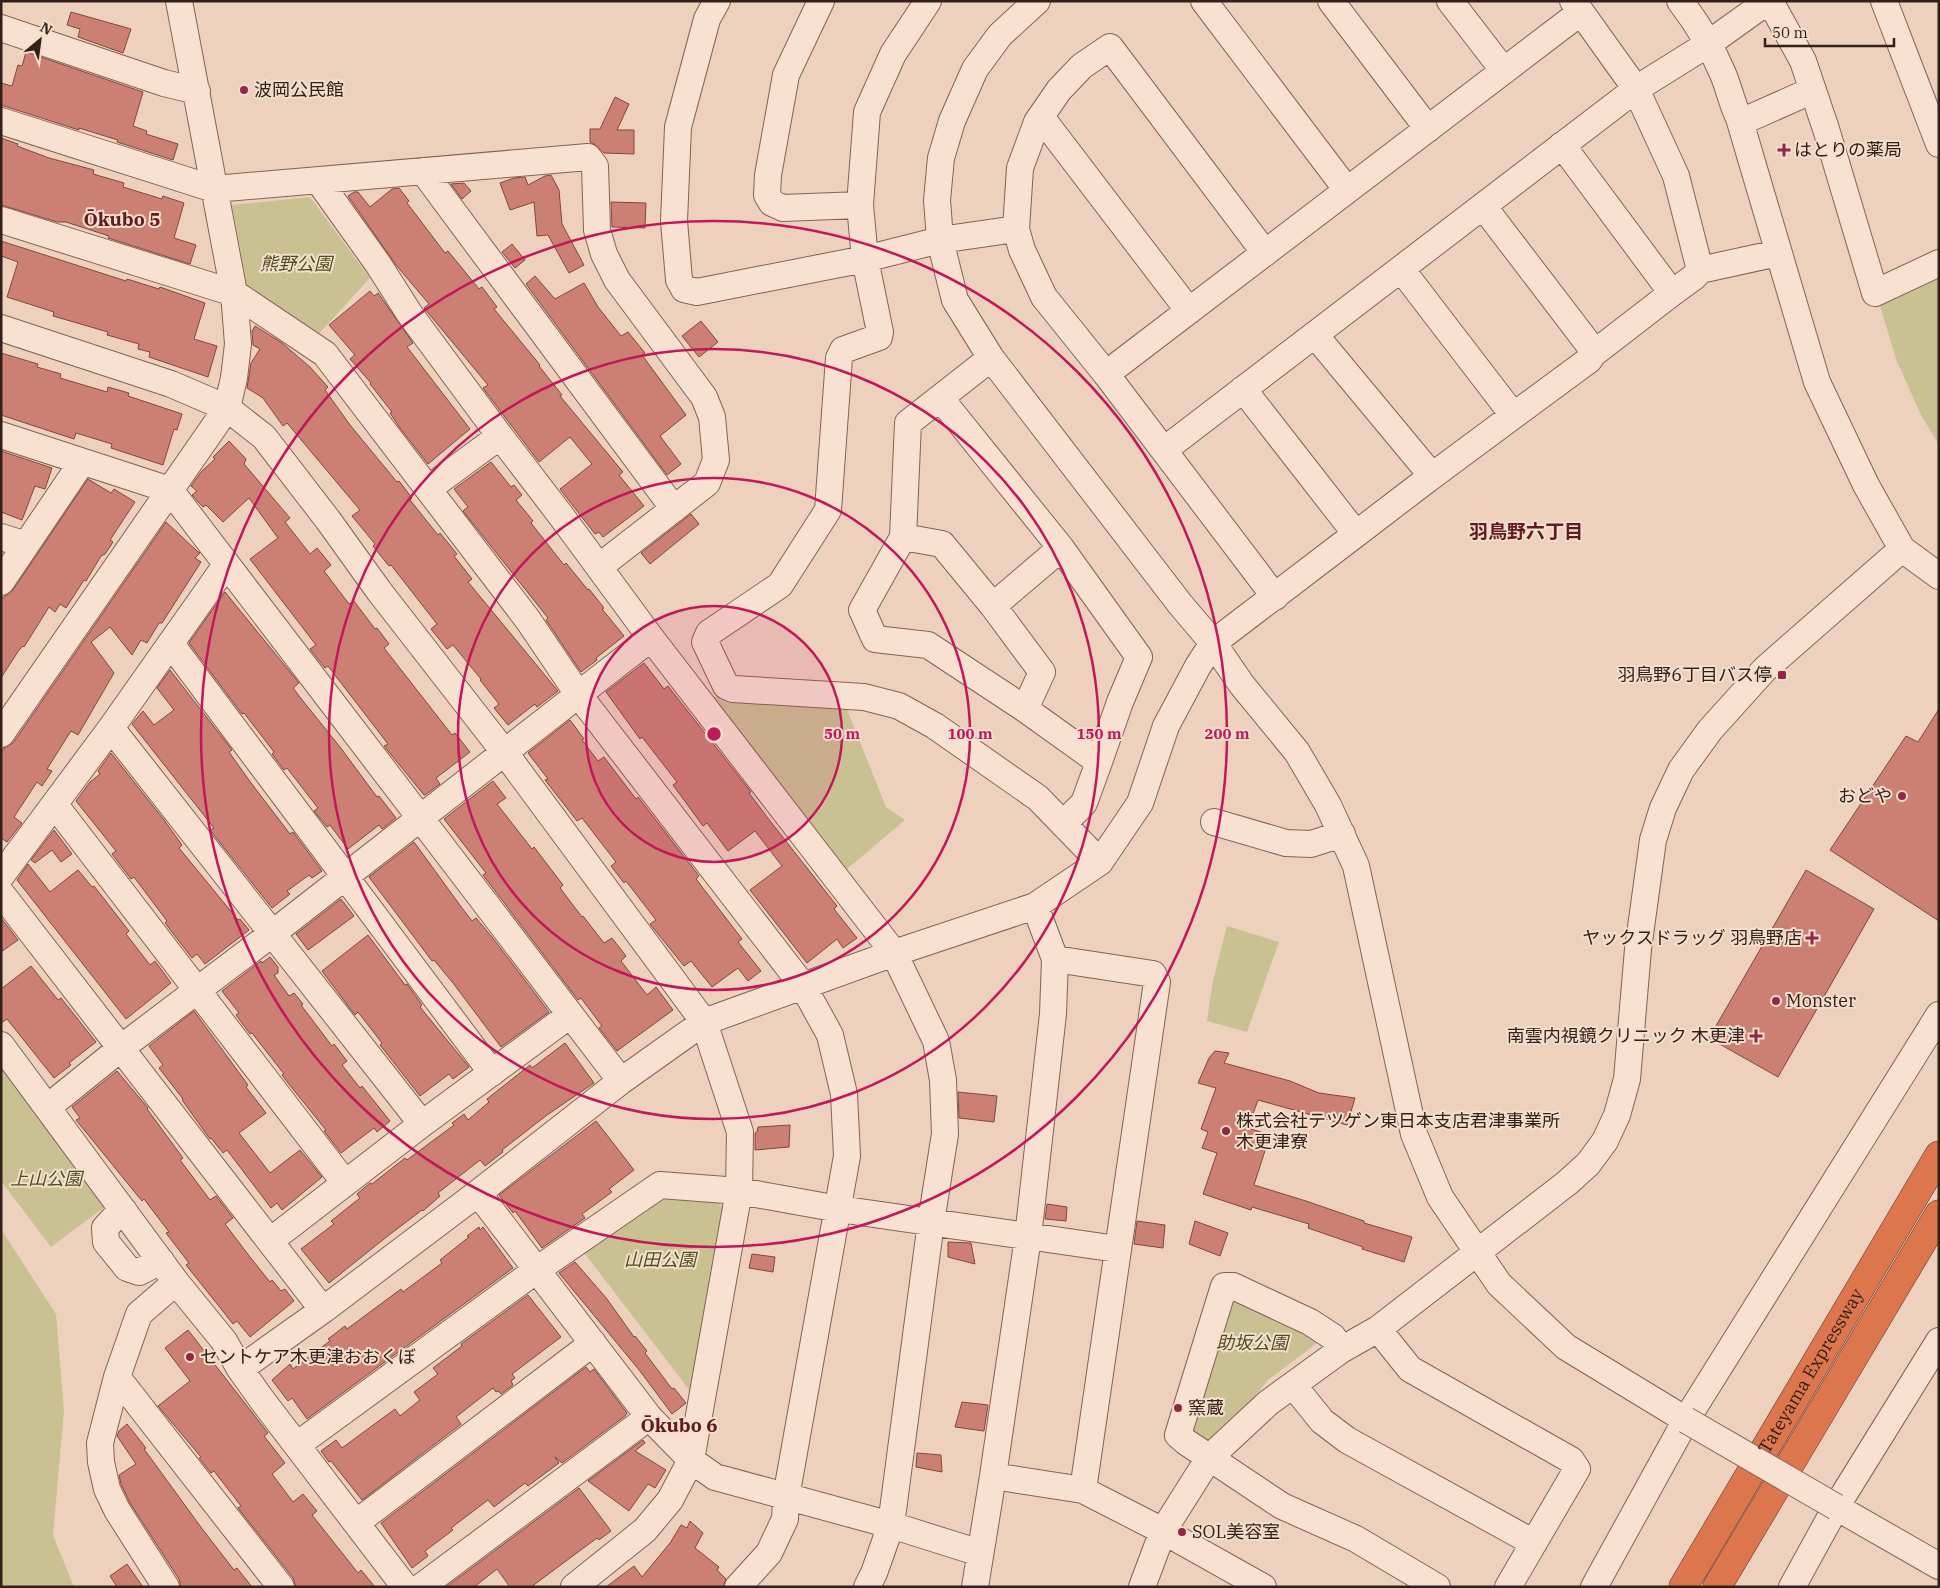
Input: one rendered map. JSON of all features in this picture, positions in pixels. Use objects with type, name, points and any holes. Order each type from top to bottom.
[{"type":"highway","name":"Tateyama Expressway","points":[[1683,1587],[1939,1155]]},
{"type":"highway","name":"Tateyama Expressway","points":[[1717,1587],[1939,1214]]},
{"type":"street","points":[[1,734],[227,408],[234,378],[238,344],[234,293],[179,1]]},
{"type":"street","points":[[716,1],[707,19],[678,126],[674,221],[679,280],[684,289],[697,292],[865,259],[940,240],[1016,229]]},
{"type":"street","points":[[821,1],[786,74],[768,175],[767,195],[772,203],[783,208],[860,205]]},
{"type":"street","points":[[928,1],[893,54],[867,112],[860,205],[865,259],[880,332],[878,337],[843,350],[839,358],[828,510],[780,585],[709,633],[705,642],[726,686],[734,689],[864,697],[898,706],[935,726],[1038,798],[1100,862]]},
{"type":"street","points":[[1036,1],[1000,35],[975,69],[952,121],[941,158],[937,200],[940,240],[955,300],[991,358],[1180,604],[1213,644],[1242,685],[1297,752],[1328,804],[1356,866],[1414,1134],[1440,1197],[1499,1284],[1566,1347],[1686,1420],[1939,1566]]},
{"type":"street","points":[[1204,1],[1347,190]]},
{"type":"street","points":[[1330,1],[1428,129]]},
{"type":"street","points":[[1450,1],[1504,71]]},
{"type":"street","points":[[1680,1],[1691,15],[1708,44],[1723,75],[1740,120],[1817,382],[1874,500],[1902,549],[1939,576]]},
{"type":"street","points":[[1164,450],[1636,89],[1708,44],[1769,1],[1803,61],[1874,292],[1939,262]]},
{"type":"street","points":[[1884,1],[1939,144]]},
{"type":"street","points":[[1106,374],[1504,71],[1577,7],[1636,89],[1676,176],[1700,270]]},
{"type":"street","points":[[1,28],[164,84],[197,92]]},
{"type":"street","points":[[1265,253],[1110,48],[1082,66],[1059,90],[1040,118],[1020,168],[1016,229],[1022,250],[1044,298],[1106,374],[1275,597]]},
{"type":"street","points":[[1740,120],[1812,88]]},
{"type":"street","points":[[1040,118],[1189,311]]},
{"type":"street","points":[[1,121],[214,189],[588,157],[595,166],[597,230],[604,254],[617,280],[704,397],[712,417],[716,460],[707,483],[599,566]]},
{"type":"street","points":[[1562,145],[1672,293]]},
{"type":"street","points":[[423,171],[674,509]]},
{"type":"street","points":[[318,180],[378,264],[409,313],[500,436],[651,638],[894,954],[936,1041],[944,1080],[945,1134],[931,1222],[891,1525],[874,1573],[866,1587]]},
{"type":"street","points":[[1483,206],[1593,350],[1593,354]]},
{"type":"street","points":[[1,220],[234,293],[325,354],[528,620],[578,694],[803,986],[830,1035],[844,1094],[847,1156],[786,1497],[785,1519],[769,1553],[738,1587]]},
{"type":"street","points":[[240,1369],[478,1193],[621,1081],[704,1022],[1035,906],[1100,862],[1140,803],[1166,726],[1198,666],[1213,644],[1428,479],[1589,360],[1593,354],[1694,277],[1700,270],[1778,253]]},
{"type":"street","points":[[1401,269],[1510,411],[1517,413]]},
{"type":"street","points":[[1,328],[171,384],[227,408],[264,437],[328,520],[379,591],[504,753],[704,1022],[740,1132],[739,1192],[691,1460],[670,1500],[645,1530],[574,1587]]},
{"type":"street","points":[[1315,335],[1428,471],[1428,479]]},
{"type":"street","points":[[991,358],[908,423],[903,536],[862,610],[875,640],[928,645],[1025,709],[1099,762]]},
{"type":"street","points":[[1243,389],[1356,534]]},
{"type":"street","points":[[941,399],[1061,548],[1139,657],[1120,702],[1084,803],[1063,824]]},
{"type":"street","points":[[1,435],[170,490],[621,1081]]},
{"type":"street","points":[[428,490],[500,436]]},
{"type":"street","points":[[1,582],[82,462]]},
{"type":"street","points":[[903,536],[942,544],[993,606],[1042,672],[1025,709]]},
{"type":"street","points":[[1,537],[26,545]]},
{"type":"street","points":[[993,606],[1061,548]]},
{"type":"street","points":[[1142,1587],[1163,1531],[1209,1458],[1268,1403],[1341,1350],[1378,1329],[1567,1183],[1588,1164],[1605,1141],[1617,1116],[1627,1079],[1638,948],[1653,840],[1663,808],[1681,770],[1710,730],[1765,669],[1902,549]]},
{"type":"street","points":[[1,876],[112,728],[226,565]]},
{"type":"street","points":[[48,1107],[121,1048],[273,933],[651,638]]},
{"type":"street","points":[[171,644],[492,1073]]},
{"type":"street","points":[[112,728],[422,1124]]},
{"type":"street","points":[[55,805],[345,1183]]},
{"type":"street","points":[[1214,822],[1286,843],[1311,844],[1342,834]]},
{"type":"street","points":[[1,893],[322,1310]]},
{"type":"street","points":[[975,1587],[994,1476],[1028,1237],[1053,1014],[1055,959],[1035,906]]},
{"type":"street","points":[[1055,959],[1152,974],[1157,982],[1082,1490]]},
{"type":"street","points":[[270,1241],[422,1124],[570,1015]]},
{"type":"street","points":[[1594,1587],[1686,1420],[1939,1015]]},
{"type":"street","points":[[1,1045],[168,1272],[224,1341],[240,1369],[297,1446],[405,1587]]},
{"type":"street","points":[[297,1446],[538,1269],[660,1185],[739,1192],[838,1209],[1117,1249]]},
{"type":"street","points":[[478,1193],[538,1269],[649,1417],[691,1460],[716,1477],[891,1525],[980,1553]]},
{"type":"street","points":[[166,1587],[117,1510],[107,1489],[101,1462],[100,1443],[117,1377],[139,1314],[168,1272]]},
{"type":"street","points":[[1341,1350],[1333,1337],[1310,1322],[1233,1286],[1224,1286],[1178,1435],[1209,1458],[1282,1506],[1356,1539],[1437,1587]]},
{"type":"street","points":[[1378,1329],[1410,1369],[1571,1460],[1577,1469],[1508,1587]]},
{"type":"street","points":[[1792,1587],[1836,1507],[1939,1341]]},
{"type":"street","points":[[356,1523],[593,1343]]},
{"type":"street","points":[[117,1377],[282,1587]]},
{"type":"street","points":[[1293,1385],[1322,1421],[1347,1440],[1534,1543]]},
{"type":"street","points":[[421,1587],[649,1417]]},
{"type":"street","points":[[994,1476],[1082,1490],[1163,1531],[1262,1587]]},
{"type":"green space","name":"熊野公園","points":[[310,197],[370,278],[315,338],[249,297],[232,205]]},
{"type":"green space","points":[[1939,269],[1939,445],[1921,415],[1896,359],[1879,302]]},
{"type":"green space","points":[[707,696],[846,707],[886,807],[905,820],[840,875]]},
{"type":"green space","points":[[1227,926],[1279,942],[1247,1032],[1207,1021],[1212,985]]},
{"type":"green space","name":"上山公園","points":[[1,1062],[110,1203],[51,1247],[1,1181]]},
{"type":"green space","name":"山田公園","points":[[658,1192],[715,1199],[724,1209],[694,1396],[582,1250]]},
{"type":"green space","points":[[1,1229],[56,1314],[64,1411],[53,1535],[74,1587],[1,1587]]},
{"type":"green space","name":"助坂公園","points":[[1227,1292],[1325,1337],[1268,1380],[1208,1454],[1181,1434]]},
{"type":"building","points":[[71,12],[131,29],[123,53],[78,37],[80,29],[67,25]]},
{"type":"building","points":[[26,52],[143,92],[133,126],[147,131],[146,134],[178,144],[173,160],[117,142],[118,140],[79,128],[79,130],[1,105],[1,83],[12,86],[18,65],[22,66]]},
{"type":"building","points":[[615,97],[629,104],[617,130],[634,130],[634,154],[604,153],[590,142],[590,129],[600,129]]},
{"type":"building","points":[[1,138],[49,158],[94,170],[93,174],[124,183],[123,187],[162,199],[163,196],[184,203],[174,238],[196,245],[190,264],[108,238],[109,236],[66,222],[57,222],[1,205]]},
{"type":"building","points":[[551,175],[559,190],[562,224],[584,265],[569,273],[548,235],[537,236],[534,202],[510,210],[500,183],[514,178],[525,177],[528,185]]},
{"type":"building","points":[[464,183],[471,191],[462,199],[451,184]]},
{"type":"building","points":[[399,188],[409,201],[407,203],[445,253],[448,251],[479,289],[482,287],[497,307],[494,309],[540,365],[562,395],[560,396],[623,472],[619,475],[644,506],[603,537],[599,532],[595,534],[560,489],[592,464],[570,437],[539,462],[483,388],[488,385],[424,308],[429,304],[396,265],[348,196],[358,192],[370,207],[392,189]]},
{"type":"building","points":[[611,202],[646,203],[645,228],[612,227]]},
{"type":"building","points":[[1,241],[126,281],[127,279],[159,289],[160,287],[205,303],[194,339],[217,346],[208,377],[149,357],[150,352],[138,349],[139,344],[107,335],[108,332],[53,316],[54,312],[7,297],[18,262],[1,256]]},
{"type":"building","points":[[512,244],[525,260],[515,268],[502,252]]},
{"type":"building","points":[[535,276],[555,299],[584,283],[598,307],[621,336],[628,332],[645,353],[642,355],[686,415],[660,436],[681,464],[667,475],[526,284]]},
{"type":"building","points":[[370,291],[374,296],[378,293],[413,343],[407,347],[470,429],[428,464],[400,428],[390,413],[392,412],[371,383],[350,359],[355,355],[329,325]]},
{"type":"building","points":[[701,321],[718,342],[699,357],[682,336]]},
{"type":"building","points":[[255,326],[282,343],[310,367],[328,387],[325,390],[350,425],[397,482],[399,481],[412,498],[410,500],[438,535],[440,533],[457,554],[454,556],[472,579],[468,582],[558,691],[537,707],[535,704],[508,725],[494,708],[499,704],[481,679],[453,645],[447,649],[431,629],[437,624],[391,565],[389,566],[373,546],[375,544],[352,516],[360,510],[287,423],[283,426],[263,398],[247,388],[251,363],[260,349],[253,345],[252,331]]},
{"type":"building","points":[[1,353],[38,364],[37,367],[61,374],[60,378],[107,392],[108,387],[129,393],[128,396],[182,414],[177,430],[174,429],[163,465],[111,448],[112,444],[76,433],[74,439],[1,415]]},
{"type":"building","points":[[229,441],[246,459],[244,464],[290,518],[285,522],[310,554],[317,548],[331,565],[324,571],[349,604],[354,601],[375,629],[377,628],[389,644],[384,648],[452,735],[455,733],[470,752],[436,778],[440,784],[425,795],[384,746],[388,744],[328,666],[325,668],[310,649],[316,645],[250,559],[278,538],[249,498],[223,522],[206,505],[203,507],[192,495],[197,491],[191,486],[201,472],[215,459],[213,457]]},
{"type":"building","points":[[1,451],[52,468],[45,489],[35,486],[22,520],[1,512]]},
{"type":"building","points":[[491,462],[511,487],[514,485],[522,495],[516,500],[533,521],[531,523],[564,565],[566,563],[589,589],[604,608],[602,609],[624,636],[581,672],[546,620],[548,618],[463,511],[468,507],[454,489]]},
{"type":"building","points":[[88,479],[111,493],[114,489],[135,502],[110,540],[113,542],[105,554],[101,556],[86,581],[84,580],[66,608],[60,604],[55,612],[49,607],[24,647],[19,650],[1,678],[1,599],[13,590]]},
{"type":"building","points":[[691,514],[699,524],[650,564],[641,553]]},
{"type":"building","points":[[166,522],[200,553],[195,558],[201,562],[162,623],[159,623],[147,643],[141,640],[132,655],[110,627],[91,642],[114,673],[78,735],[71,731],[47,769],[52,771],[42,786],[37,782],[14,817],[22,823],[7,842],[1,838],[1,753],[4,748],[13,743]]},
{"type":"building","points":[[225,592],[299,683],[293,688],[377,797],[379,796],[396,818],[382,829],[379,825],[348,849],[330,825],[327,827],[314,811],[318,808],[287,768],[284,770],[272,754],[274,752],[244,713],[242,714],[189,643]]},
{"type":"building","points":[[644,663],[664,689],[668,686],[751,792],[749,793],[770,821],[837,906],[834,909],[857,938],[843,948],[837,939],[807,963],[750,890],[782,866],[755,831],[728,851],[707,823],[703,826],[673,785],[677,782],[642,737],[640,739],[606,692]]},
{"type":"building","points":[[170,670],[232,750],[229,752],[251,783],[290,834],[293,832],[322,871],[312,878],[309,875],[287,891],[290,894],[272,908],[210,830],[214,828],[132,724],[143,711],[154,725],[174,710],[157,688]]},
{"type":"building","name":"おどや","points":[[1939,709],[1939,921],[1830,850],[1906,736],[1918,742]]},
{"type":"building","points":[[570,720],[598,761],[604,757],[636,799],[638,797],[699,876],[696,879],[742,939],[738,942],[761,971],[748,981],[738,968],[712,987],[691,961],[684,966],[650,924],[656,920],[626,881],[624,883],[611,866],[616,862],[582,818],[577,821],[545,780],[548,779],[528,753]]},
{"type":"building","points":[[111,753],[182,845],[179,848],[238,920],[240,919],[249,930],[205,964],[197,954],[192,958],[165,923],[167,921],[134,877],[131,879],[112,854],[116,851],[76,801],[90,782],[100,774],[98,771]]},
{"type":"building","points":[[493,781],[506,798],[497,804],[532,849],[534,847],[563,885],[560,888],[582,917],[604,943],[612,938],[626,956],[621,961],[647,995],[656,987],[673,1010],[617,1051],[599,1028],[602,1026],[581,998],[578,1000],[483,875],[486,873],[444,819]]},
{"type":"building","points":[[54,830],[72,854],[61,862],[52,850],[35,863],[31,860]]},
{"type":"building","points":[[414,842],[472,921],[476,918],[549,1012],[501,1047],[453,983],[434,960],[432,961],[369,877]]},
{"type":"building","points":[[28,864],[50,892],[78,870],[92,887],[94,886],[129,931],[126,934],[150,965],[155,961],[171,983],[126,1019],[17,880]]},
{"type":"building","points":[[1806,870],[1874,909],[1778,1077],[1709,1038]]},
{"type":"building","points":[[341,899],[354,916],[308,950],[296,934]]},
{"type":"building","points":[[1,918],[18,940],[1,952]]},
{"type":"building","points":[[368,935],[405,985],[407,984],[422,1005],[420,1007],[469,1067],[453,1079],[449,1074],[420,1096],[380,1045],[382,1043],[358,1012],[355,1015],[322,971]]},
{"type":"building","points":[[270,957],[278,967],[278,973],[274,975],[289,996],[294,993],[303,1004],[301,1005],[332,1046],[334,1044],[347,1061],[342,1065],[360,1088],[362,1086],[390,1121],[377,1132],[374,1128],[341,1153],[324,1131],[326,1130],[282,1075],[284,1074],[236,1015],[239,1013],[222,991],[261,961],[262,963]]},
{"type":"building","points":[[31,966],[58,1000],[61,998],[96,1042],[69,1063],[71,1065],[54,1078],[7,1019],[1,1023],[1,989]]},
{"type":"building","points":[[194,1011],[266,1113],[239,1133],[270,1173],[300,1150],[322,1177],[282,1210],[277,1203],[271,1208],[227,1150],[223,1153],[210,1139],[159,1068],[163,1065],[149,1046]]},
{"type":"building","points":[[565,1043],[594,1083],[547,1115],[502,1150],[503,1152],[485,1166],[480,1160],[438,1193],[440,1196],[423,1211],[389,1235],[329,1283],[301,1249],[334,1224],[331,1221],[360,1198],[357,1194],[370,1183],[372,1184],[405,1158],[407,1160],[454,1125],[452,1123],[464,1114],[468,1120],[489,1102],[487,1099],[530,1065],[532,1068]]},
{"type":"building","points":[[1215,1051],[1229,1053],[1224,1063],[1290,1081],[1319,1093],[1355,1098],[1347,1125],[1258,1100],[1248,1128],[1270,1135],[1254,1185],[1364,1221],[1364,1223],[1412,1237],[1404,1262],[1362,1249],[1363,1247],[1308,1228],[1309,1224],[1252,1207],[1251,1210],[1203,1194],[1217,1153],[1202,1148],[1208,1132],[1201,1129],[1216,1088],[1198,1083],[1209,1058]]},
{"type":"building","points":[[117,1071],[148,1108],[183,1158],[180,1160],[210,1200],[216,1196],[233,1218],[225,1224],[250,1257],[270,1282],[272,1280],[281,1291],[285,1289],[294,1301],[250,1337],[237,1321],[233,1324],[186,1265],[189,1263],[166,1233],[169,1232],[144,1199],[142,1201],[76,1120],[80,1118],[72,1107]]},
{"type":"building","points":[[958,1092],[997,1096],[994,1122],[959,1118]]},
{"type":"building","points":[[596,1121],[634,1170],[609,1189],[612,1192],[582,1214],[585,1218],[542,1248],[515,1211],[513,1213],[499,1195]]},
{"type":"building","points":[[790,1125],[789,1147],[755,1150],[755,1133],[758,1127]]},
{"type":"building","points":[[1047,1204],[1067,1207],[1066,1221],[1045,1219]]},
{"type":"building","points":[[1137,1221],[1165,1225],[1163,1248],[1134,1244]]},
{"type":"building","points":[[1195,1221],[1228,1233],[1220,1256],[1189,1244]]},
{"type":"building","points":[[479,1227],[480,1230],[483,1227],[513,1268],[307,1419],[292,1398],[288,1401],[272,1380],[290,1364],[293,1369],[330,1341],[328,1339],[345,1326],[347,1329],[401,1289],[403,1292],[442,1263],[440,1260]]},
{"type":"building","points":[[948,1242],[971,1243],[975,1264],[948,1257]]},
{"type":"building","points":[[752,1254],[775,1257],[773,1272],[749,1268]]},
{"type":"building","points":[[575,1262],[607,1299],[634,1337],[647,1351],[645,1353],[672,1389],[674,1388],[686,1403],[672,1414],[640,1371],[559,1273]]},
{"type":"building","points":[[528,1295],[561,1337],[512,1374],[515,1378],[511,1381],[513,1385],[501,1394],[493,1388],[456,1417],[461,1424],[362,1500],[321,1451],[336,1440],[342,1448],[395,1409],[400,1416],[420,1400],[414,1392],[438,1374],[433,1368],[462,1346],[461,1344]]},
{"type":"building","points":[[188,1330],[268,1433],[264,1436],[285,1463],[272,1474],[293,1502],[303,1494],[317,1511],[312,1515],[358,1573],[361,1570],[375,1587],[296,1587],[293,1578],[238,1508],[241,1506],[214,1471],[211,1473],[199,1458],[201,1457],[158,1406],[190,1381],[165,1348]]},
{"type":"building","points":[[586,1367],[590,1372],[594,1369],[627,1413],[625,1416],[562,1463],[555,1457],[559,1463],[528,1486],[525,1483],[494,1507],[488,1500],[451,1528],[453,1530],[425,1551],[428,1556],[412,1568],[381,1523]]},
{"type":"building","points":[[962,1402],[988,1405],[984,1431],[955,1427]]},
{"type":"building","points":[[127,1424],[203,1530],[234,1570],[237,1568],[252,1587],[181,1587],[179,1579],[130,1503],[121,1484],[119,1475],[136,1464],[117,1436],[119,1431]]},
{"type":"building","points":[[643,1440],[645,1443],[635,1451],[666,1470],[655,1488],[648,1484],[629,1511],[588,1481]]},
{"type":"building","points":[[917,1453],[941,1455],[942,1472],[916,1467]]},
{"type":"building","points":[[579,1488],[611,1531],[599,1540],[597,1538],[531,1587],[510,1587],[497,1569],[474,1587],[446,1587]]},
{"type":"building","points":[[690,1521],[703,1533],[695,1548],[719,1567],[717,1570],[726,1579],[723,1587],[606,1587],[634,1566],[642,1577],[670,1543],[681,1525],[687,1528]]},
{"type":"building","points":[[127,1564],[143,1587],[117,1587],[110,1576]]},
{"type":"place","name":"波岡公民館","points":[[244,90]]},
{"type":"place","name":"はとりの薬局","points":[[1784,150]]},
{"type":"place","name":"羽鳥野6丁目バス停","points":[[1782,675]]},
{"type":"place","name":"おどや","points":[[1902,796]]},
{"type":"place","name":"ヤックスドラッグ 羽鳥野店","points":[[1812,938]]},
{"type":"place","name":"Monster","points":[[1776,1001]]},
{"type":"place","name":"南雲内視鏡クリニック 木更津","points":[[1756,1036]]},
{"type":"place","name":"株式会社テツゲン東日本支店君津事業所 木更津寮","points":[[1226,1131]]},
{"type":"place","name":"セントケア木更津おおくぼ","points":[[190,1357]]},
{"type":"place","name":"窯蔵","points":[[1178,1408]]},
{"type":"place","name":"SOL美容室","points":[[1182,1532]]},
{"type":"district","name":"Ōkubo 5","points":[[122,219]]},
{"type":"district","name":"羽鳥野六丁目","points":[[1526,531]]},
{"type":"district","name":"Ōkubo 6","points":[[679,1425]]}]
